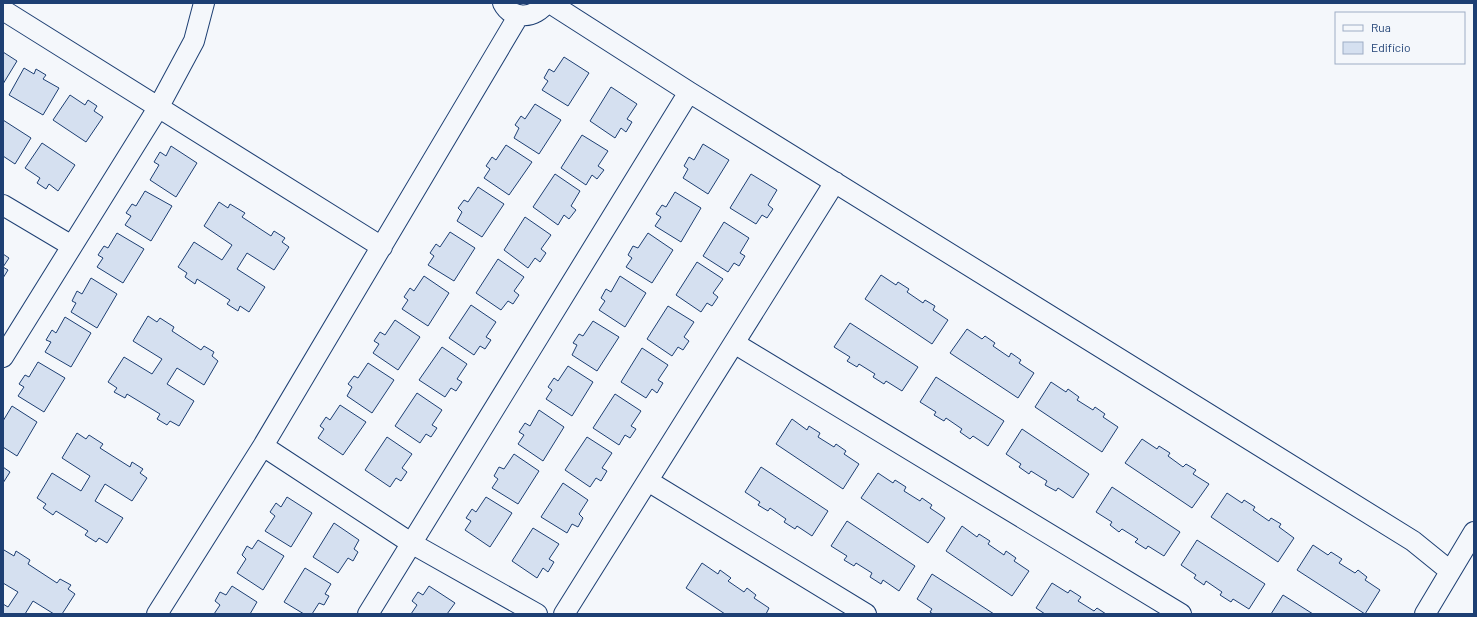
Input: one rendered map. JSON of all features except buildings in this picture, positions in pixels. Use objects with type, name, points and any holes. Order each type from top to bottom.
[{"type":"street","points":[[3,357],[158,108],[194,41],[204,3]]},
{"type":"street","points":[[503,3],[512,12],[519,15],[528,16],[543,8],[546,3]]},
{"type":"street","points":[[550,3],[689,92],[1413,541],[1450,571]]},
{"type":"street","points":[[3,10],[382,247]]},
{"type":"street","points":[[157,614],[263,446],[519,15]]},
{"type":"street","points":[[368,614],[689,92]]},
{"type":"street","points":[[564,614],[835,182]]},
{"type":"street","points":[[3,205],[72,246]]},
{"type":"street","points":[[734,342],[1181,614]]},
{"type":"street","points":[[263,446],[412,543],[538,614]]},
{"type":"street","points":[[648,481],[866,614]]},
{"type":"street","points":[[1425,614],[1474,532]]}]
